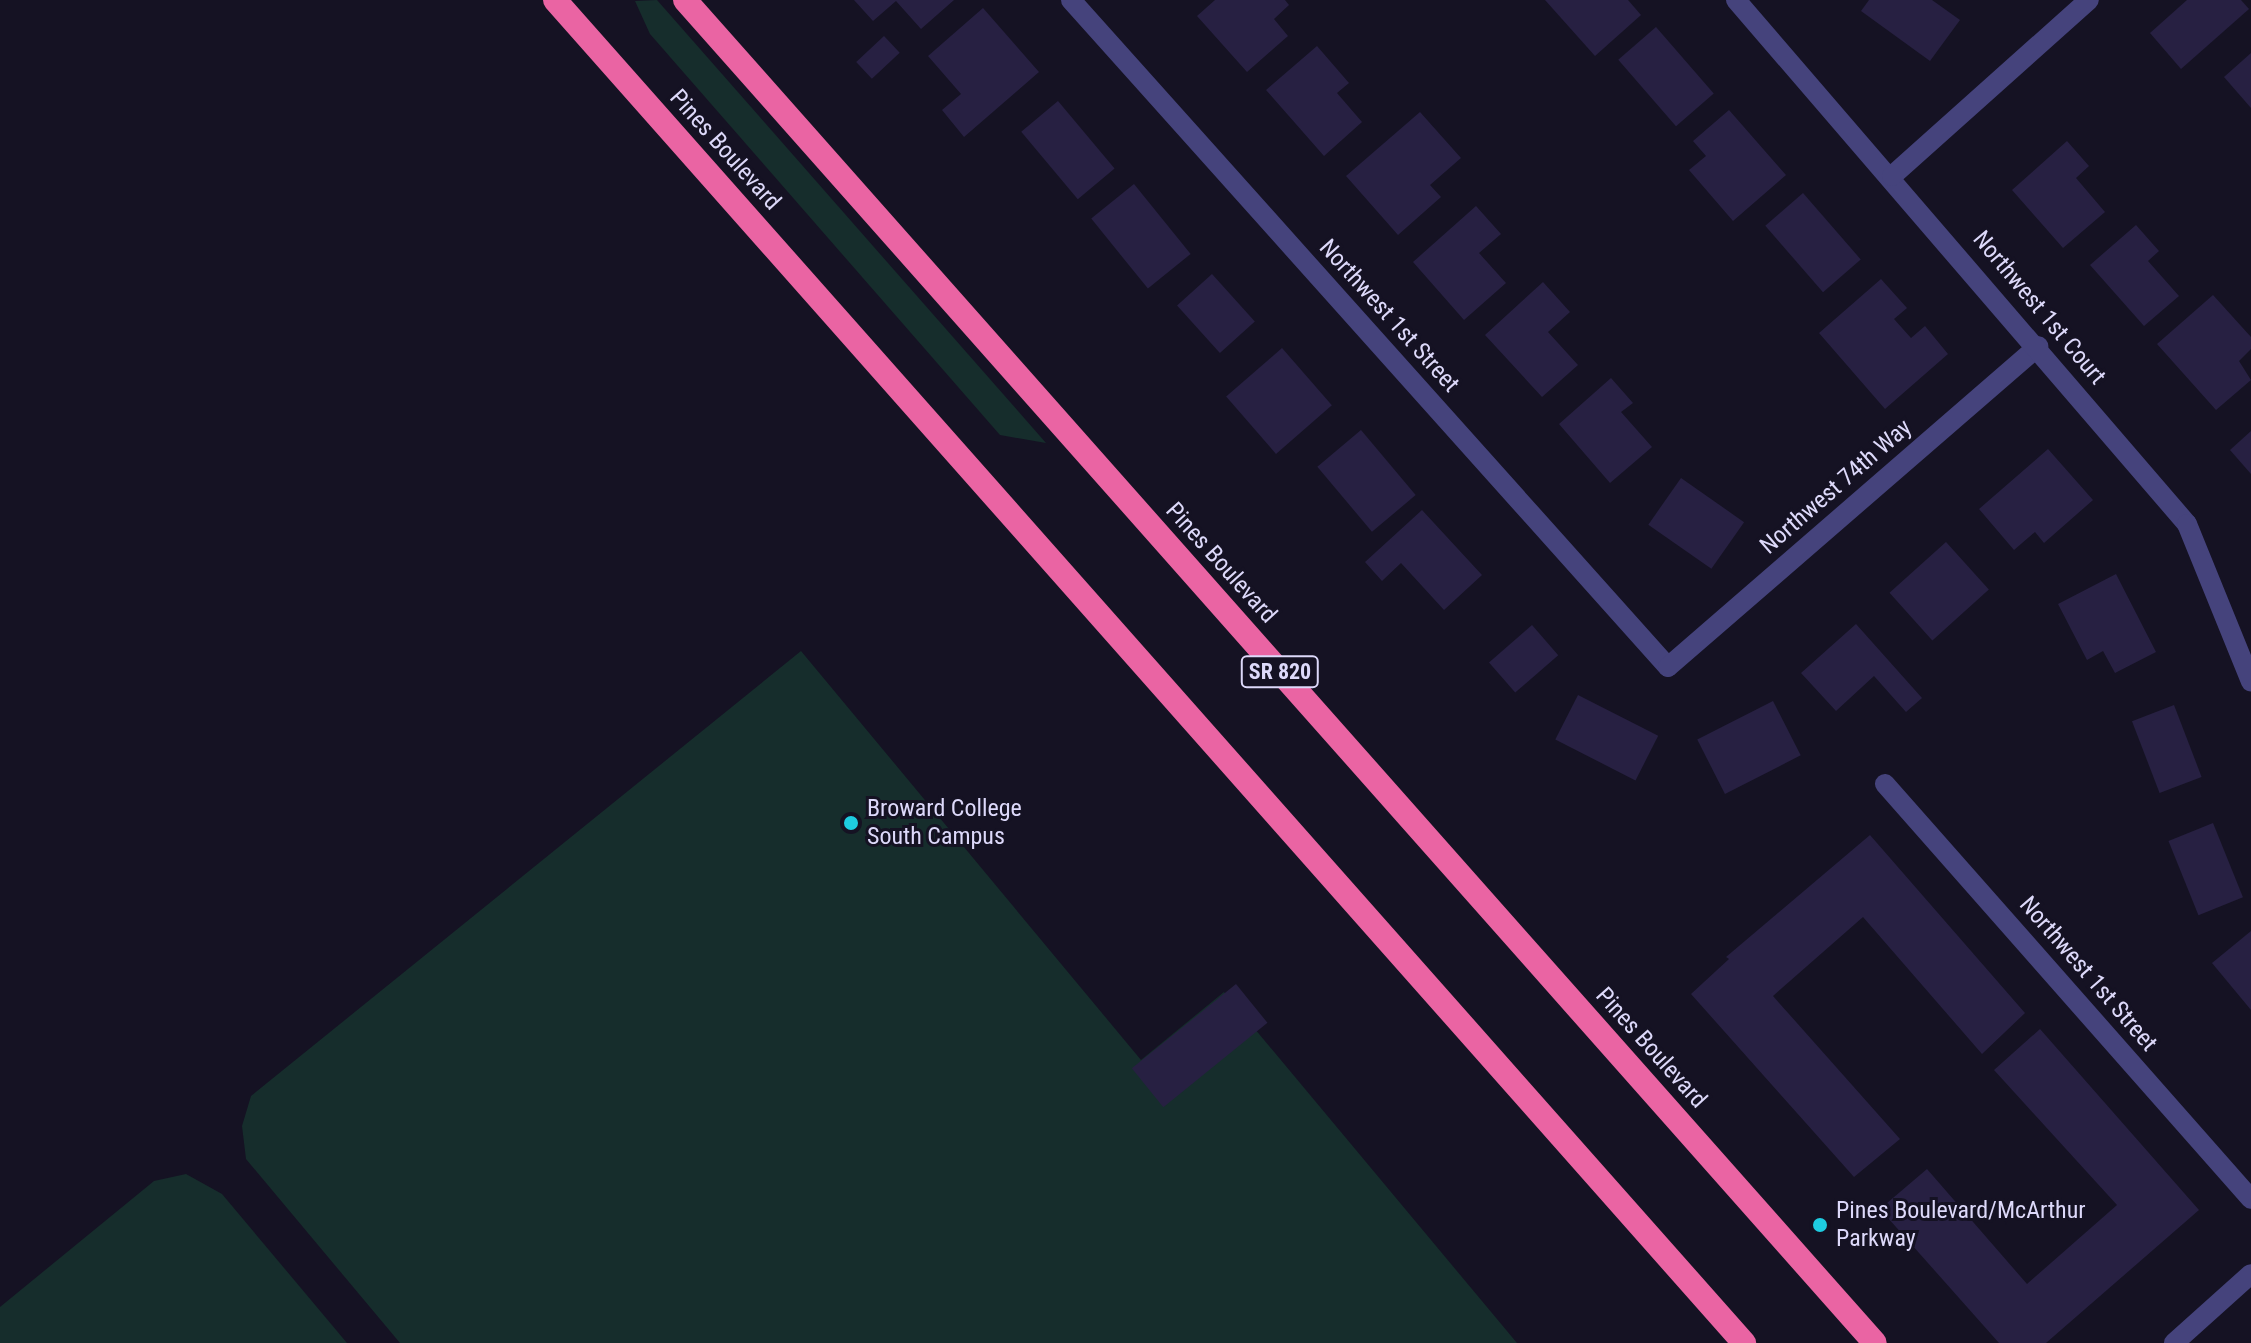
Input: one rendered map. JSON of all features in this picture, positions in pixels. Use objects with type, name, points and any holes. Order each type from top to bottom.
[{"type":"highway","name":"Pines Boulevard","points":[[555,0],[1744,1343]]},
{"type":"highway","name":"Pines Boulevard","points":[[685,0],[1875,1343]]},
{"type":"street","name":"Northwest 1st Street","points":[[1071,0],[1668,667]]},
{"type":"street","name":"Northwest 1st Court","points":[[1736,0],[1892,176],[2187,524],[2251,682]]},
{"type":"street","points":[[1892,176],[2089,0]]},
{"type":"street","name":"Northwest 74th Way","points":[[1668,667],[2038,346]]},
{"type":"street","name":"Northwest 1st Street","points":[[1885,784],[2251,1199]]},
{"type":"street","points":[[2174,1343],[2251,1274]]},
{"type":"green space","points":[[657,0],[1046,443],[1000,435],[650,34],[635,1]]},
{"type":"green space","name":"Broward College South Campus","points":[[801,651],[1141,1060],[1224,992],[1517,1343],[400,1343],[246,1159],[242,1126],[251,1096]]},
{"type":"green space","points":[[186,1174],[222,1194],[347,1343],[0,1343],[0,1307],[154,1181]]},
{"type":"building","points":[[854,0],[954,0],[921,29],[896,1],[873,21]]},
{"type":"building","points":[[1215,0],[1285,0],[1289,5],[1274,19],[1288,36],[1247,72],[1197,16]]},
{"type":"building","points":[[1545,0],[1628,0],[1641,15],[1595,56]]},
{"type":"building","points":[[1869,0],[1932,0],[1960,20],[1930,61],[1861,11]]},
{"type":"building","points":[[2187,0],[2241,0],[2249,9],[2181,69],[2150,33]]},
{"type":"building","points":[[983,8],[1039,72],[964,137],[942,110],[961,94],[928,56]]},
{"type":"building","points":[[1656,27],[1714,93],[1676,126],[1618,60]]},
{"type":"building","points":[[884,36],[900,53],[872,79],[856,62]]},
{"type":"building","points":[[1317,46],[1349,83],[1337,93],[1362,122],[1324,156],[1266,90]]},
{"type":"building","points":[[2251,53],[2251,108],[2224,77]]},
{"type":"building","points":[[1058,101],[1115,168],[1078,199],[1021,132]]},
{"type":"building","points":[[1729,110],[1786,175],[1733,221],[1689,170],[1706,156],[1693,141]]},
{"type":"building","points":[[1420,112],[1461,158],[1430,185],[1441,197],[1398,235],[1346,176]]},
{"type":"building","points":[[2067,141],[2089,166],[2076,178],[2105,212],[2063,248],[2012,190]]},
{"type":"building","points":[[1134,184],[1191,254],[1148,289],[1091,219]]},
{"type":"building","points":[[1803,193],[1861,259],[1823,292],[1765,226]]},
{"type":"building","points":[[1476,206],[1501,234],[1479,253],[1506,283],[1464,320],[1413,262]]},
{"type":"building","points":[[2136,225],[2159,251],[2148,261],[2179,296],[2144,326],[2090,265]]},
{"type":"building","points":[[1212,274],[1255,322],[1220,353],[1177,305]]},
{"type":"building","points":[[1881,279],[1907,308],[1894,319],[1911,338],[1925,326],[1948,354],[1885,409],[1819,333]]},
{"type":"building","points":[[1543,282],[1570,312],[1548,332],[1578,365],[1542,397],[1485,335]]},
{"type":"building","points":[[2213,295],[2251,337],[2251,349],[2239,361],[2251,380],[2216,410],[2157,344]]},
{"type":"building","points":[[1282,348],[1332,405],[1276,454],[1226,397]]},
{"type":"building","points":[[1611,378],[1633,403],[1621,412],[1652,447],[1610,483],[1559,424]]},
{"type":"building","points":[[1361,430],[1416,495],[1372,532],[1317,467]]},
{"type":"building","points":[[2251,431],[2251,474],[2230,450]]},
{"type":"building","points":[[2048,449],[2093,500],[2044,543],[2035,532],[2014,550],[1979,509]]},
{"type":"building","points":[[1681,478],[1744,522],[1711,569],[1648,525]]},
{"type":"building","points":[[1422,510],[1482,575],[1444,610],[1401,563],[1382,581],[1365,562]]},
{"type":"building","points":[[1946,542],[1989,590],[1932,640],[1890,593]]},
{"type":"building","points":[[2116,574],[2156,652],[2115,673],[2103,651],[2087,660],[2058,604]]},
{"type":"building","points":[[1856,624],[1922,698],[1906,712],[1874,676],[1836,711],[1801,673]]},
{"type":"building","points":[[1532,625],[1558,655],[1515,693],[1489,662]]},
{"type":"building","points":[[1578,695],[1658,736],[1635,780],[1555,740]]},
{"type":"building","points":[[1773,701],[1801,755],[1725,794],[1697,740]]},
{"type":"building","points":[[2174,705],[2202,777],[2160,793],[2132,721]]},
{"type":"building","points":[[2213,823],[2243,897],[2198,915],[2168,841]]},
{"type":"building","points":[[1870,835],[2025,1013],[1982,1054],[1863,917],[1773,996],[1900,1139],[1854,1177],[1691,994],[1729,959],[1726,957]]},
{"type":"building","points":[[2251,931],[2251,1010],[2212,963]]},
{"type":"building","points":[[1236,984],[1267,1023],[1163,1107],[1132,1068]]},
{"type":"building","points":[[2040,1029],[2199,1210],[2046,1343],[1999,1343],[1880,1209],[1927,1169],[2027,1284],[2117,1205],[1994,1070]]},
{"type":"place","name":"Broward College South Campus","points":[[851,823]]},
{"type":"place","name":"Pines Boulevard/McArthur Parkway","points":[[1820,1225]]}]
